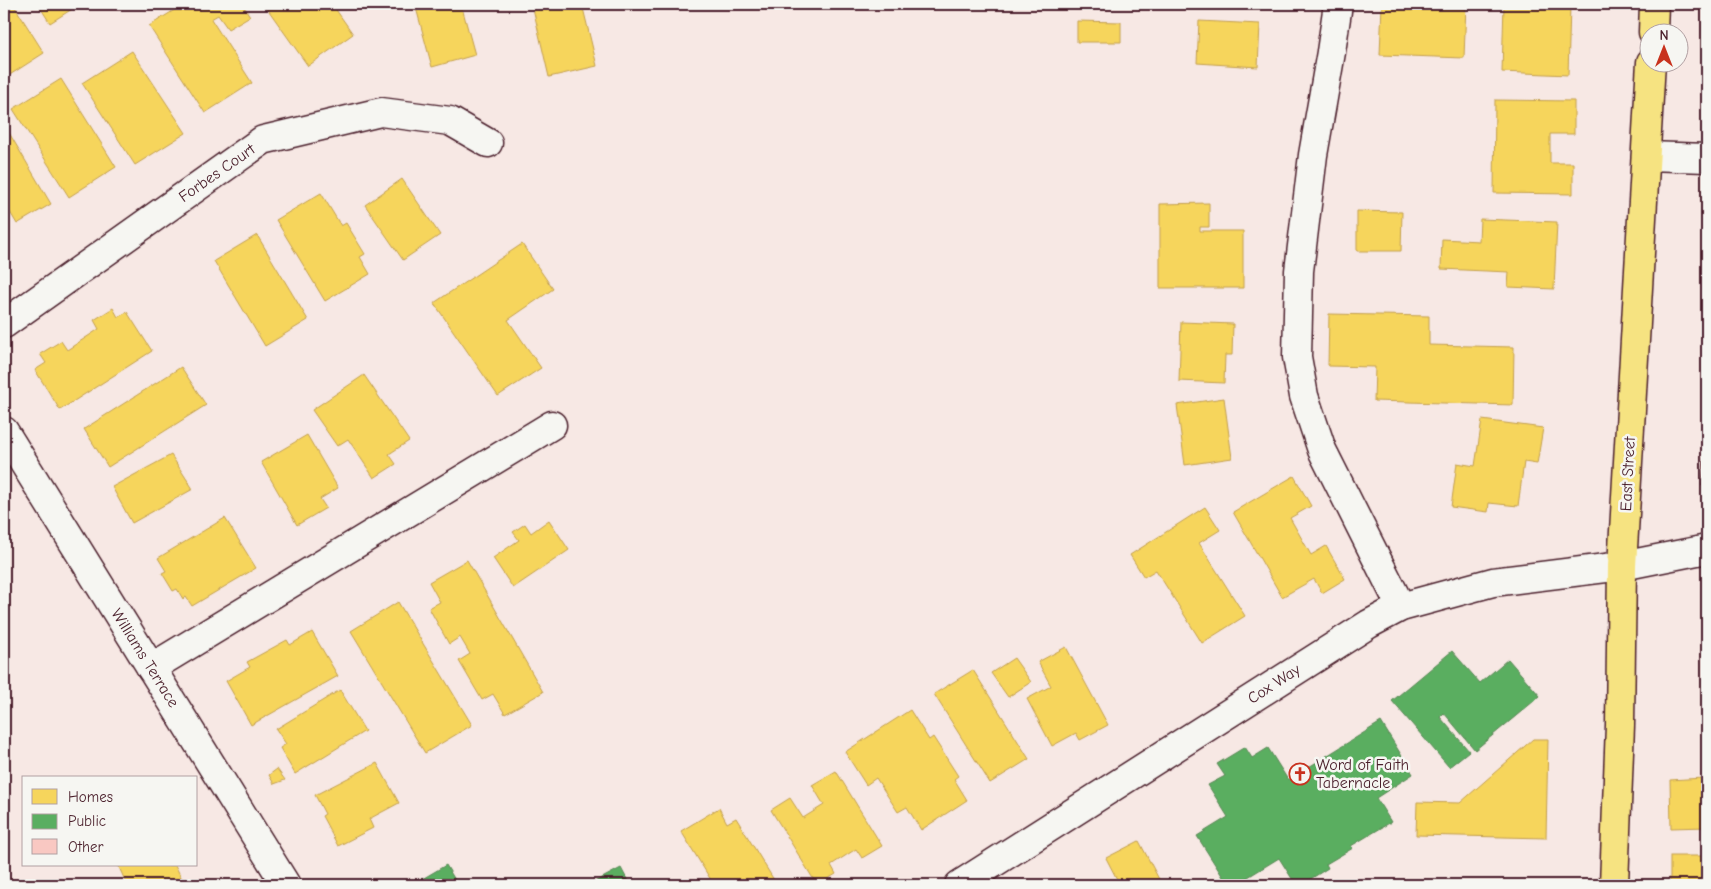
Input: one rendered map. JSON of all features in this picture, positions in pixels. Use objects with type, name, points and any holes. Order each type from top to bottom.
[{"type":"main road","points":[[1653,22],[1654,4]]},
{"type":"main road","name":"East Street","points":[[1614,885],[1620,725],[1622,566],[1651,72]]},
{"type":"street","points":[[1338,4],[1313,155],[1299,271],[1297,357],[1304,396],[1322,450],[1401,607]]},
{"type":"street","name":"Forbes Court","points":[[4,324],[263,140],[380,112],[450,121],[488,143]]},
{"type":"street","points":[[1647,156],[1707,158]]},
{"type":"street","points":[[151,668],[552,425]]},
{"type":"street","name":"Williams Terrace","points":[[4,431],[286,885]]},
{"type":"street","name":"Cox Way","points":[[959,885],[1368,624],[1401,607],[1494,582],[1622,566],[1707,548]]},
{"type":"building: Homes","points":[[4,4],[13,4],[44,53],[5,78],[4,75]]},
{"type":"building: Homes","points":[[38,4],[80,4],[50,23]]},
{"type":"building: Homes","points":[[184,4],[242,4],[250,16],[228,29],[218,15],[211,19],[252,83],[205,113],[149,26]]},
{"type":"building: Homes","points":[[264,4],[332,4],[353,34],[308,66]]},
{"type":"building: Homes","points":[[415,4],[461,4],[475,55],[432,67]]},
{"type":"building: Homes","points":[[532,4],[582,4],[597,66],[549,77]]},
{"type":"building: Homes","points":[[1382,4],[1466,4],[1464,58],[1380,55]]},
{"type":"building: Homes","points":[[1504,4],[1570,6],[1568,75],[1502,72]]},
{"type":"building: Homes","points":[[1077,21],[1121,22],[1121,42],[1077,42]]},
{"type":"building: Homes","points":[[1199,21],[1260,24],[1258,67],[1197,63]]},
{"type":"building: Homes","points":[[132,51],[186,133],[135,165],[82,83]]},
{"type":"building: Homes","points":[[61,79],[116,167],[69,197],[13,109]]},
{"type":"building: Homes","points":[[1495,100],[1574,101],[1574,134],[1550,134],[1550,163],[1573,163],[1573,194],[1494,193]]},
{"type":"building: Homes","points":[[5,126],[51,204],[17,224],[4,202]]},
{"type":"building: Homes","points":[[402,179],[440,235],[403,260],[365,205]]},
{"type":"building: Homes","points":[[321,193],[341,226],[346,223],[365,254],[360,257],[370,274],[325,301],[276,220]]},
{"type":"building: Homes","points":[[1209,203],[1209,227],[1200,227],[1200,231],[1243,231],[1243,288],[1160,288],[1160,204]]},
{"type":"building: Homes","points":[[1357,211],[1402,212],[1401,251],[1357,251]]},
{"type":"building: Homes","points":[[1480,219],[1557,222],[1554,289],[1508,287],[1509,272],[1441,269],[1442,239],[1479,241]]},
{"type":"building: Homes","points":[[257,235],[308,320],[265,346],[214,261]]},
{"type":"building: Homes","points":[[522,244],[553,289],[508,320],[541,368],[498,396],[434,303]]},
{"type":"building: Homes","points":[[113,308],[118,317],[127,312],[152,351],[60,410],[35,370],[46,363],[40,354],[61,341],[67,350],[99,329],[94,320]]},
{"type":"building: Homes","points":[[1329,314],[1429,316],[1429,345],[1514,347],[1513,405],[1374,401],[1375,367],[1328,366]]},
{"type":"building: Homes","points":[[1181,322],[1233,324],[1232,355],[1225,355],[1224,383],[1179,381]]},
{"type":"building: Homes","points":[[181,367],[206,405],[108,467],[84,429]]},
{"type":"building: Homes","points":[[364,375],[409,441],[389,454],[396,464],[374,478],[348,439],[337,446],[312,410]]},
{"type":"building: Homes","points":[[1224,398],[1232,458],[1185,465],[1177,405]]},
{"type":"building: Homes","points":[[1482,420],[1543,428],[1537,464],[1524,462],[1518,506],[1489,503],[1488,512],[1451,507],[1457,463],[1475,466]]},
{"type":"building: Homes","points":[[307,435],[338,488],[320,499],[326,508],[297,525],[261,462]]},
{"type":"building: Homes","points":[[171,455],[193,489],[132,523],[112,487]]},
{"type":"building: Homes","points":[[1294,476],[1311,506],[1290,518],[1311,555],[1326,546],[1345,579],[1322,593],[1314,579],[1282,597],[1233,512]]},
{"type":"building: Homes","points":[[1205,507],[1220,530],[1199,543],[1245,616],[1202,643],[1156,570],[1144,577],[1130,555]]},
{"type":"building: Homes","points":[[225,518],[256,568],[192,606],[186,597],[183,599],[177,589],[173,591],[162,573],[166,571],[158,558]]},
{"type":"building: Homes","points":[[549,520],[569,550],[513,588],[493,558],[519,540],[513,532],[525,524],[531,533]]},
{"type":"building: Homes","points":[[467,560],[543,692],[505,714],[493,694],[482,700],[459,661],[470,654],[460,637],[449,644],[429,608],[440,602],[429,582]]},
{"type":"building: Homes","points":[[398,602],[472,725],[425,753],[351,631]]},
{"type":"building: Homes","points":[[312,632],[338,676],[251,725],[226,681],[250,667],[247,662],[287,640],[290,645]]},
{"type":"building: Homes","points":[[1066,647],[1108,725],[1080,740],[1076,733],[1052,746],[1027,699],[1051,686],[1038,662]]},
{"type":"building: Homes","points":[[1014,658],[1031,682],[1008,697],[991,673]]},
{"type":"building: Homes","points":[[973,670],[1029,759],[990,783],[934,694]]},
{"type":"building: Homes","points":[[340,690],[365,731],[295,774],[280,748],[286,744],[276,729]]},
{"type":"building: Homes","points":[[910,710],[929,740],[933,737],[958,776],[954,779],[967,800],[921,830],[907,807],[898,812],[876,778],[866,785],[845,752]]},
{"type":"building: Homes","points":[[1533,739],[1548,739],[1546,838],[1416,835],[1417,802],[1460,803]]},
{"type":"building: Homes","points":[[377,763],[399,803],[369,819],[373,828],[338,846],[322,816],[325,814],[315,795]]},
{"type":"building: Homes","points":[[277,769],[285,780],[274,784],[269,775]]},
{"type":"building: Homes","points":[[836,771],[882,846],[862,858],[856,849],[831,865],[836,874],[817,885],[771,810],[790,798],[803,818],[824,805],[812,785]]},
{"type":"building: Homes","points":[[1707,775],[1707,827],[1671,828],[1670,780],[1703,778]]},
{"type":"building: Homes","points":[[719,808],[727,823],[736,818],[777,885],[714,885],[681,831]]},
{"type":"building: Homes","points":[[1139,841],[1162,885],[1120,885],[1106,858]]},
{"type":"building: Homes","points":[[1670,856],[1707,856],[1707,885],[1670,885]]},
{"type":"building: Homes","points":[[118,866],[176,866],[185,885],[127,885]]},
{"type":"building: Public","points":[[1452,651],[1480,683],[1508,659],[1540,696],[1475,750],[1444,713],[1440,717],[1469,751],[1449,767],[1392,701]]},
{"type":"building: Public","points":[[1381,722],[1413,774],[1376,798],[1391,822],[1351,846],[1353,848],[1326,864],[1328,868],[1301,885],[1296,885],[1279,858],[1235,885],[1228,885],[1197,836],[1228,817],[1208,785],[1225,776],[1217,764],[1245,747],[1252,758],[1268,748],[1288,780]]},
{"type":"building: Public","points":[[446,865],[458,885],[412,885]]},
{"type":"building: Public","points":[[621,868],[630,885],[589,885]]},
{"type":"building: Other","points":[[1704,457],[1707,457],[1707,486],[1702,486]]},
{"type":"place","name":"Word of Faith Tabernacle","points":[[1300,774]]}]
